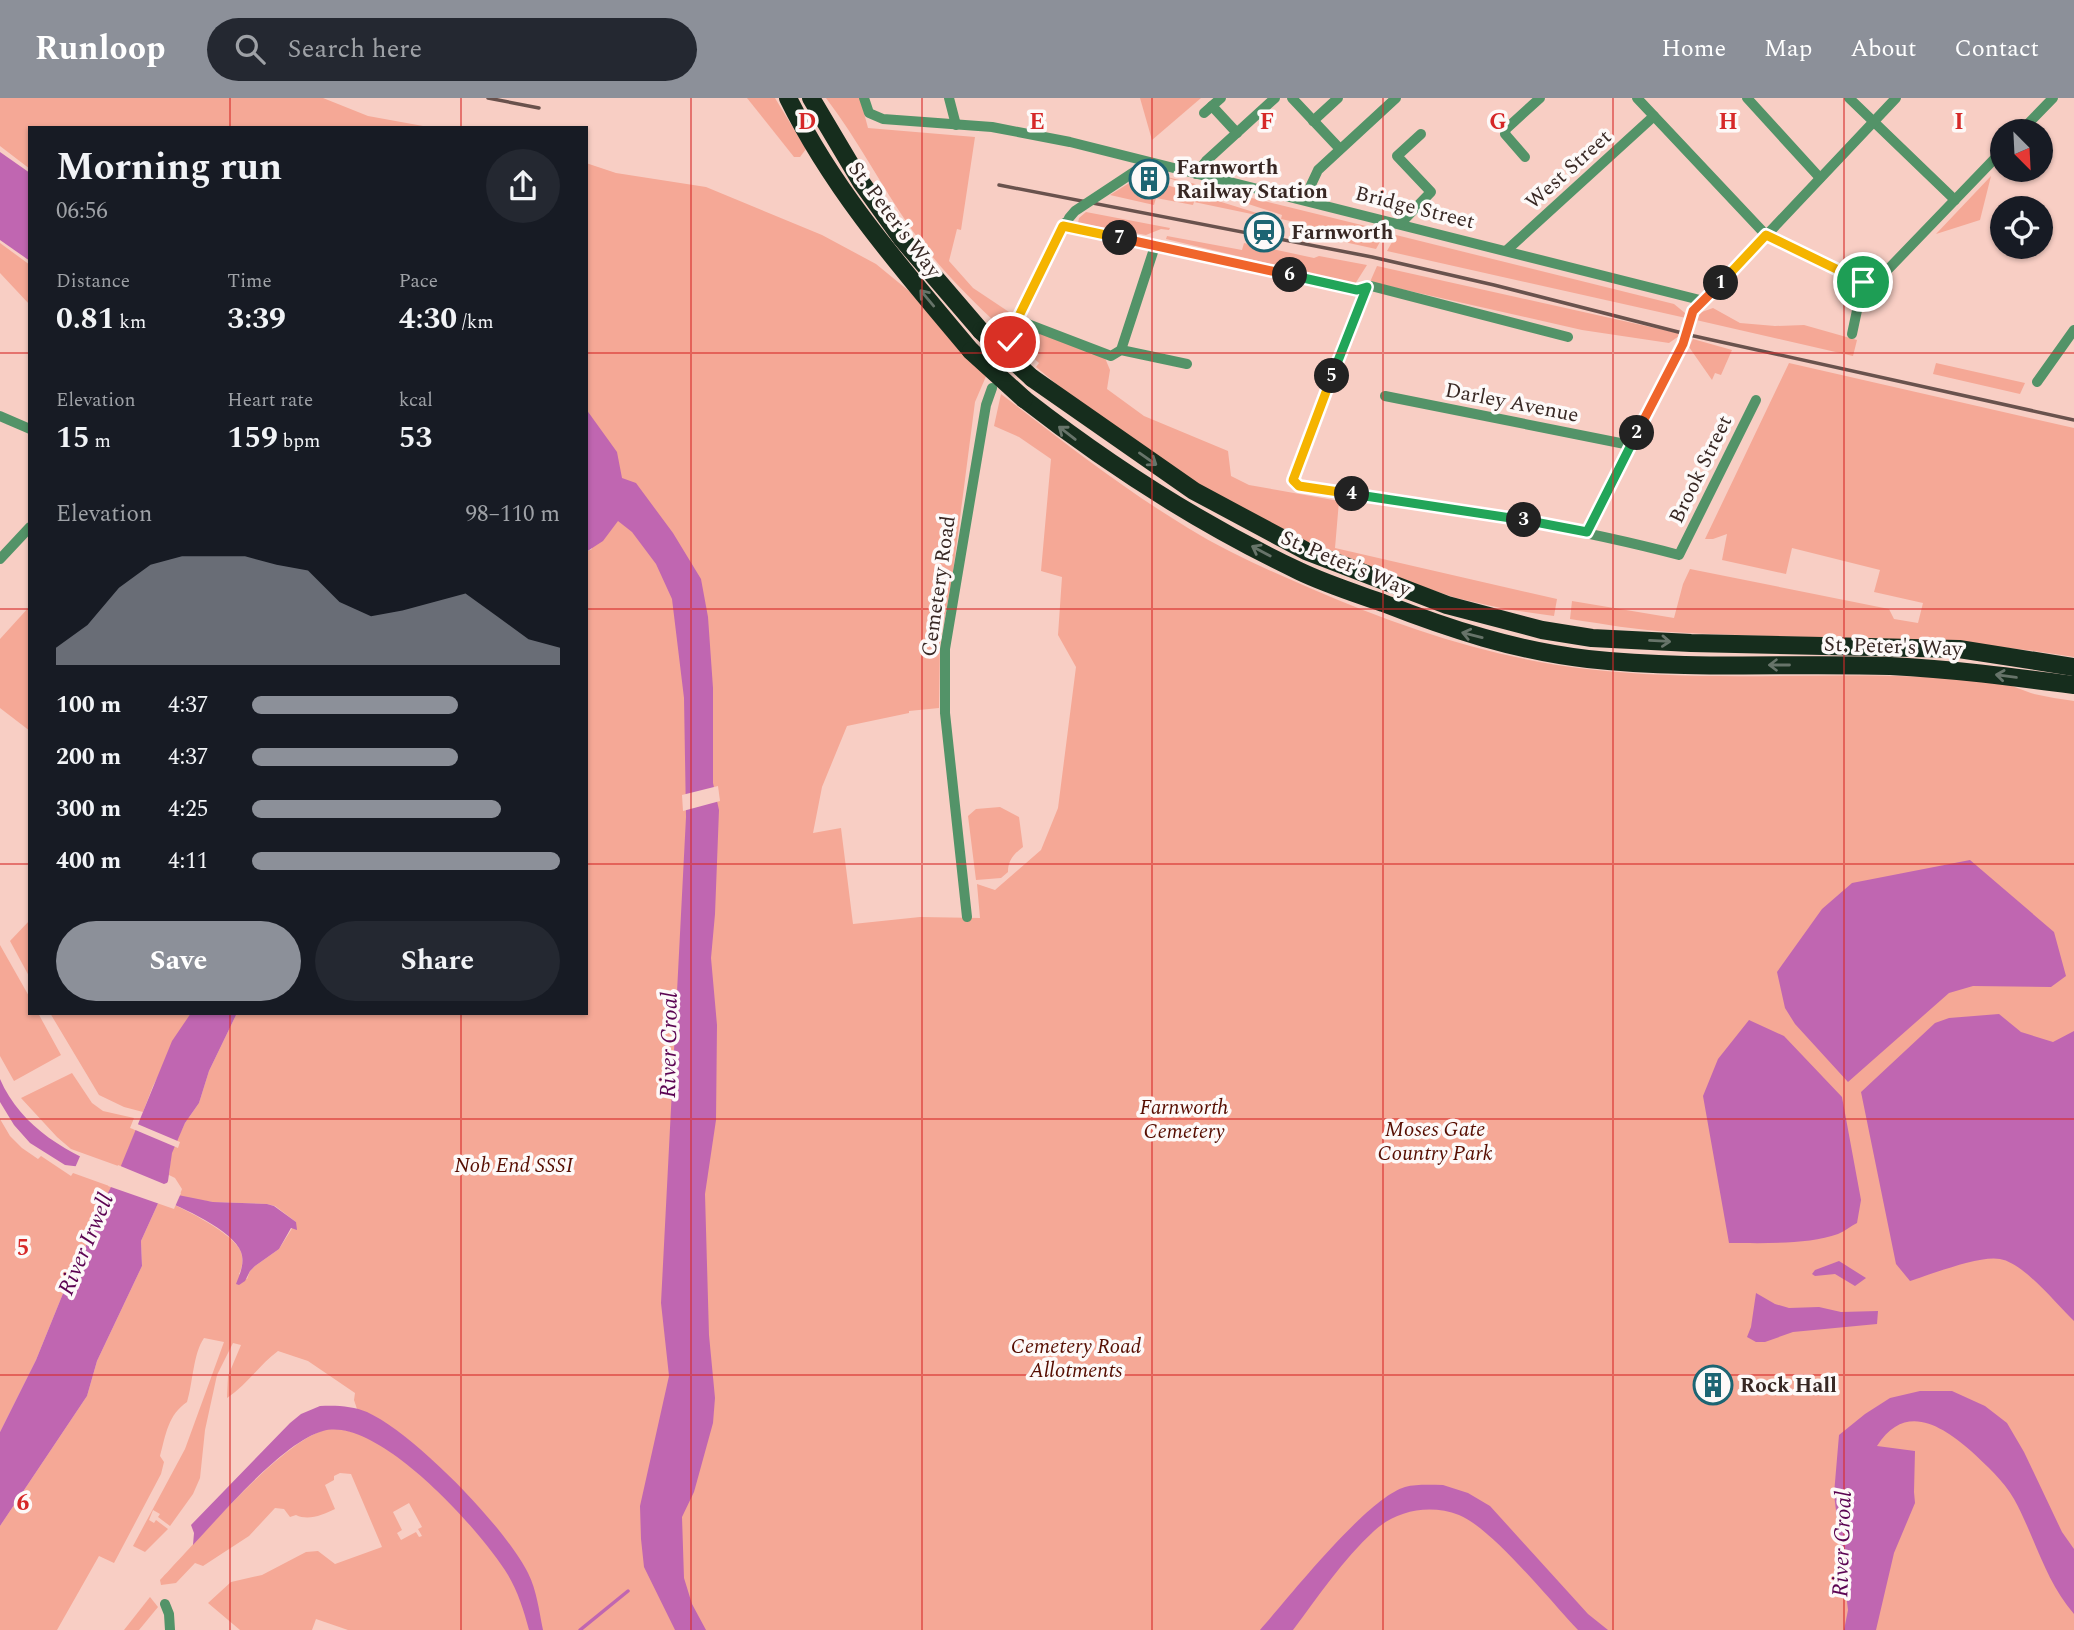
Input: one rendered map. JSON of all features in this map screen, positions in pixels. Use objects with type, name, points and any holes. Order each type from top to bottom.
[{"type":"highway","name":"St. Peter's Way","points":[[788,98],[831,172],[881,244],[971,351],[1024,399],[1084,446],[1174,505],[1300,572],[1447,628],[1538,651],[1589,659],[1689,665],[1891,666],[1983,673],[2074,685]]},
{"type":"highway","name":"St. Peter's Way","points":[[811,98],[861,182],[902,239],[981,331],[1032,378],[1194,491],[1306,551],[1447,605],[1542,630],[1592,638],[1959,649],[2074,667]]},
{"type":"street","name":"Bridge Street","points":[[864,98],[869,113],[883,119],[1020,131],[1401,223],[1704,301]]},
{"type":"street","points":[[949,98],[956,125]]},
{"type":"street","points":[[1196,174],[1206,161],[1275,98]]},
{"type":"street","points":[[1292,98],[1340,149]]},
{"type":"street","points":[[1313,121],[1338,98]]},
{"type":"street","points":[[1304,200],[1313,176],[1396,98]]},
{"type":"street","points":[[1525,157],[1505,134],[1506,129],[1540,98]]},
{"type":"street","points":[[1637,98],[1766,235],[1863,282],[1875,285],[1990,164]]},
{"type":"street","points":[[1747,98],[1821,178]]},
{"type":"street","points":[[1849,98],[1955,200]]},
{"type":"street","points":[[1367,287],[1293,480],[1299,486],[1587,532],[1685,340],[1693,313],[1896,98]]},
{"type":"street","points":[[2033,119],[2053,98]]},
{"type":"street","points":[[1221,99],[1208,110],[1237,133]]},
{"type":"street","name":"West Street","points":[[1507,250],[1654,116]]},
{"type":"street","points":[[1401,223],[1431,192],[1397,156],[1421,134]]},
{"type":"street","points":[[1010,342],[1017,320],[1066,222],[1075,211],[1134,172],[1144,162]]},
{"type":"street","points":[[1066,222],[1155,246],[1357,290],[1371,286],[1568,337]]},
{"type":"street","points":[[1121,351],[1155,246]]},
{"type":"street","points":[[1852,334],[1863,282]]},
{"type":"street","points":[[1017,320],[1111,356],[1121,351],[1187,364]]},
{"type":"street","points":[[2037,382],[2074,330]]},
{"type":"street","name":"Cemetery Road","points":[[967,918],[945,713],[945,649],[986,405],[992,388]]},
{"type":"street","name":"Darley Avenue","points":[[1385,396],[1630,445]]},
{"type":"street","name":"Brook Street","points":[[1587,532],[1679,555],[1756,400]]},
{"type":"street","points":[[0,416],[28,428]]},
{"type":"street","points":[[0,559],[28,529]]},
{"type":"street","points":[[165,1604],[170,1630]]},
{"type":"green space","points":[[0,98],[323,98],[368,116],[423,126],[28,126],[28,167],[0,146]]},
{"type":"green space","points":[[747,98],[775,98],[806,149],[800,157],[794,157]]},
{"type":"green space","points":[[826,98],[860,98],[868,128],[975,137],[961,230],[957,229],[949,261],[973,288],[1012,314],[1004,330],[955,283],[922,244]]},
{"type":"green space","points":[[1140,98],[1201,98],[1152,140]]},
{"type":"green space","name":"Moses Gate Country Park","points":[[588,164],[616,173],[706,187],[822,235],[876,264],[920,300],[987,374],[975,402],[952,580],[940,643],[939,708],[909,711],[847,726],[822,787],[813,833],[841,828],[853,924],[920,917],[980,918],[977,884],[995,890],[1041,850],[1058,808],[1076,667],[1058,635],[1062,577],[1041,571],[1051,459],[1019,437],[994,426],[1001,394],[1116,480],[1218,545],[1345,603],[1412,628],[1481,649],[1551,664],[1638,674],[1894,676],[1996,682],[2034,694],[2074,701],[2074,1630],[348,1630],[316,1619],[312,1630],[240,1630],[208,1603],[231,1582],[262,1575],[306,1552],[318,1551],[335,1564],[382,1547],[351,1474],[340,1473],[325,1485],[335,1509],[310,1517],[290,1517],[284,1509],[275,1508],[249,1536],[203,1566],[195,1563],[176,1583],[161,1585],[160,1580],[217,1519],[265,1470],[289,1450],[311,1436],[329,1429],[366,1436],[354,1400],[355,1393],[308,1361],[278,1351],[227,1398],[228,1376],[241,1345],[233,1343],[217,1375],[205,1430],[200,1478],[193,1494],[170,1526],[153,1510],[149,1520],[154,1523],[156,1520],[168,1529],[145,1552],[133,1546],[185,1449],[224,1342],[204,1338],[195,1360],[187,1402],[176,1413],[166,1433],[160,1456],[164,1462],[161,1474],[114,1563],[99,1556],[57,1630],[0,1630],[0,1526],[87,1396],[97,1361],[142,1266],[141,1241],[160,1199],[202,1219],[233,1241],[242,1254],[239,1274],[247,1279],[255,1266],[279,1249],[296,1222],[275,1206],[267,1204],[213,1202],[179,1197],[182,1189],[175,1178],[169,1175],[171,1153],[185,1123],[199,1103],[209,1071],[236,1015],[588,1015],[588,551],[592,549],[591,418],[588,413]],"holes":[[[409,1503],[422,1527],[418,1529],[422,1536],[419,1537],[416,1532],[401,1540],[397,1533],[402,1530],[393,1512]]]},
{"type":"green space","points":[[1159,175],[1386,231],[1376,249],[1326,238],[1304,227],[1304,224],[1281,219],[1282,215]]},
{"type":"green space","points":[[1990,177],[1980,220],[1936,234]]},
{"type":"green space","points":[[1134,180],[1153,188],[1157,182],[1276,219],[1194,202],[1193,205],[1156,198],[1154,205],[1110,195]]},
{"type":"green space","points":[[1086,212],[1170,228],[1146,235],[1078,223],[1079,218]]},
{"type":"green space","points":[[1396,235],[1674,304],[1685,313],[1686,318],[1387,251]]},
{"type":"green space","points":[[1167,236],[1242,250],[1244,243],[1314,258],[1319,256],[1367,265],[1355,284],[1166,239]]},
{"type":"green space","points":[[0,243],[28,264],[28,303],[0,273]]},
{"type":"green space","points":[[1377,266],[1682,334],[1669,343],[1582,330],[1370,282]]},
{"type":"green space","points":[[1713,308],[1740,323],[1804,325],[1857,340],[1853,356],[1696,320],[1699,313]]},
{"type":"green space","points":[[1026,328],[1105,358],[1110,370],[1107,389],[1144,416],[1228,451],[1231,476],[1249,485],[1339,501],[1335,548],[1557,599],[1554,616],[1456,598],[1335,557],[1216,498],[1095,416],[1036,367],[1039,363],[1020,346]]},
{"type":"green space","points":[[1693,339],[1732,350],[1721,375],[1715,373],[1712,380],[1689,347]]},
{"type":"green space","points":[[1789,363],[2074,428],[2074,657],[1923,641],[1658,631],[1570,619],[1572,601],[1674,618],[1690,569],[1889,609],[1894,619],[1918,623],[1923,603],[1874,592],[1880,570],[1792,548],[1786,574],[1722,560],[1727,534],[1705,539]]},
{"type":"green space","points":[[1936,363],[2025,383],[2020,394],[1933,374]]},
{"type":"green space","points":[[28,608],[28,729],[0,708],[0,639]]},
{"type":"green space","points":[[1000,807],[1019,817],[1023,847],[1012,858],[1008,872],[1001,878],[976,880],[968,816],[976,809]]},
{"type":"green space","points":[[28,922],[28,974],[10,941]]},
{"type":"green space","points":[[0,945],[28,994],[28,1015],[39,1015],[61,1055],[14,1081],[0,1056]]},
{"type":"green space","points":[[51,1015],[190,1015],[153,1086],[143,1112],[124,1107],[99,1095]]},
{"type":"green space","points":[[72,1073],[92,1103],[103,1111],[134,1118],[130,1128],[136,1130],[121,1167],[71,1149],[21,1098]]},
{"type":"green space","points":[[0,1119],[10,1136],[38,1159],[41,1156],[71,1176],[73,1173],[112,1187],[99,1211],[72,1283],[64,1291],[36,1360],[0,1432]]},
{"type":"green space","points":[[150,1597],[158,1607],[139,1630],[124,1630]]},
{"type":"water","points":[[0,152],[28,172],[28,260],[0,240]]},
{"type":"water","points":[[588,412],[617,452],[622,478],[636,483],[673,533],[701,579],[708,617],[713,688],[713,783],[719,810],[711,958],[717,1025],[716,1120],[705,1194],[709,1335],[715,1398],[713,1423],[694,1492],[682,1517],[684,1578],[692,1604],[706,1630],[675,1630],[644,1567],[640,1506],[669,1376],[661,1303],[686,817],[684,698],[672,599],[656,564],[632,532],[618,521],[603,541],[588,551]]},
{"type":"water","points":[[1970,860],[2054,932],[2066,976],[2051,987],[1973,986],[1949,993],[1848,1082],[1795,1024],[1785,1008],[1777,972],[1822,909],[1852,883]]},
{"type":"water","points":[[1999,1014],[2021,1032],[2053,1042],[2074,1031],[2074,1321],[2029,1276],[2000,1259],[1969,1262],[1910,1281],[1896,1264],[1861,1092],[1935,1023],[1949,1018]]},
{"type":"water","points":[[190,1015],[236,1015],[209,1071],[199,1103],[185,1123],[172,1153],[168,1181],[163,1192],[213,1202],[267,1204],[296,1222],[297,1230],[291,1228],[279,1249],[255,1266],[239,1285],[236,1284],[242,1260],[236,1244],[205,1220],[160,1199],[141,1241],[142,1266],[97,1361],[87,1396],[0,1526],[0,1432],[36,1360],[64,1291],[72,1283],[99,1211],[114,1181],[82,1167],[65,1165],[30,1143],[14,1125],[0,1102],[0,1079],[21,1112],[49,1138],[82,1158],[118,1173],[172,1041]]},
{"type":"water","points":[[1749,1020],[1784,1036],[1842,1097],[1861,1200],[1857,1223],[1838,1234],[1799,1242],[1729,1243],[1703,1096],[1718,1059]]},
{"type":"water","points":[[1839,1261],[1866,1278],[1855,1286],[1835,1274],[1812,1274],[1815,1270]]},
{"type":"water","points":[[1756,1293],[1775,1304],[1789,1308],[1819,1307],[1841,1312],[1878,1311],[1877,1324],[1793,1332],[1765,1342],[1756,1342],[1747,1337]]},
{"type":"water","name":"River Croal","points":[[1920,1391],[1952,1391],[1985,1406],[2007,1423],[2024,1452],[2062,1532],[2074,1549],[2074,1614],[2055,1587],[2014,1499],[2000,1479],[1948,1433],[1923,1422],[1911,1421],[1888,1433],[1877,1446],[1915,1451],[1915,1503],[1894,1553],[1876,1630],[1844,1630],[1848,1610],[1834,1494],[1839,1435],[1890,1398]]},
{"type":"water","points":[[320,1406],[356,1408],[387,1423],[433,1460],[457,1484],[500,1532],[528,1573],[536,1594],[543,1630],[529,1630],[508,1575],[453,1507],[399,1458],[372,1441],[346,1431],[323,1431],[290,1449],[254,1480],[193,1545],[194,1533],[191,1525],[290,1423],[301,1414]]},
{"type":"water","points":[[1443,1485],[1468,1493],[1490,1506],[1588,1614],[1608,1630],[1578,1630],[1488,1535],[1459,1515],[1425,1510],[1393,1518],[1374,1531],[1341,1566],[1293,1630],[1260,1630],[1329,1550],[1370,1510],[1389,1495],[1405,1487]]},
{"type":"pier","points":[[718,786],[720,801],[683,811],[682,795]]},
{"type":"pier","points":[[135,1123],[180,1142],[178,1148],[133,1129]]},
{"type":"pier","points":[[81,1154],[116,1169],[118,1165],[164,1184],[172,1181],[168,1190],[181,1193],[174,1209],[108,1186],[110,1182],[74,1170]]},
{"type":"waterway","points":[[580,1630],[628,1591]]},
{"type":"railway","points":[[488,98],[539,108]]},
{"type":"railway","points":[[999,185],[1372,257],[1694,336],[2074,420]]},
{"type":"place","name":"Farnworth Railway Station","points":[[1149,179]]},
{"type":"place","name":"Farnworth","points":[[1264,232]]},
{"type":"place","name":"Rock Hall","points":[[1713,1385]]},
{"type":"route","points":[[1010,342],[1017,320],[1063,226],[1357,290],[1367,287],[1293,483],[1587,532],[1683,344],[1693,311],[1766,235],[1863,282]]},
{"type":"park label","name":"Farnworth Cemetery","points":[[1184,1119]]},
{"type":"park label","name":"Nob End SSSI","points":[[514,1165]]},
{"type":"park label","name":"Cemetery Road Allotments","points":[[1076,1358]]},
{"type":"water label","name":"River Irwell","points":[[85,1244]]}]
